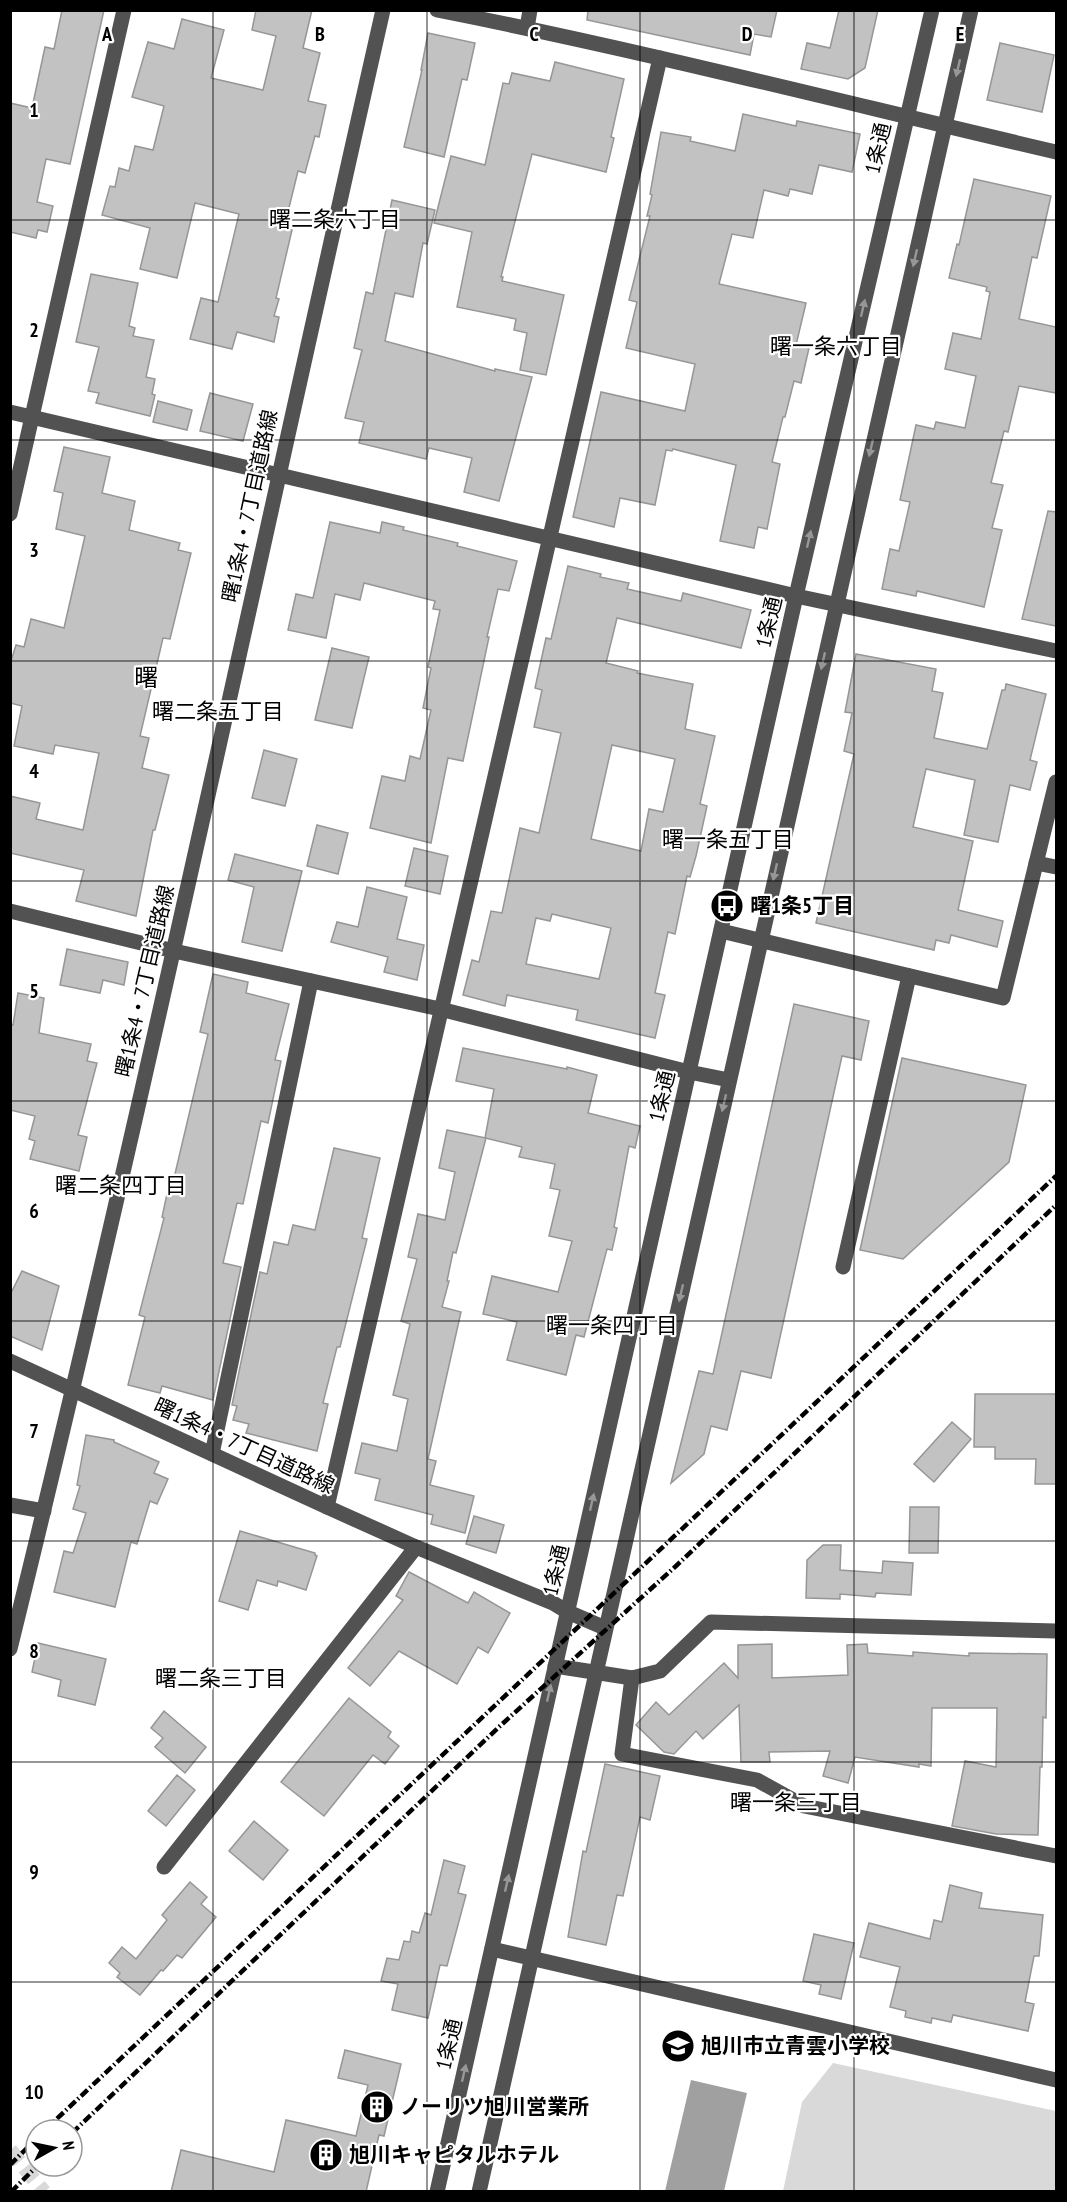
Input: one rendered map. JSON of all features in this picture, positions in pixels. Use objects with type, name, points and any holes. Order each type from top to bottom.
[{"type":"street","points":[[10,514],[124,10]]},
{"type":"street","name":"曙1条4・7丁目道路線","points":[[383,10],[278,474],[174,951],[72,1389],[416,1547],[553,1603],[605,1628]]},
{"type":"street","points":[[437,10],[660,58],[908,115],[1056,152]]},
{"type":"street","points":[[527,28],[530,10]]},
{"type":"street","name":"1条通","points":[[437,2192],[796,596],[932,10]]},
{"type":"street","points":[[479,2192],[971,10]]},
{"type":"street","points":[[327,1507],[660,58]]},
{"type":"street","points":[[10,412],[796,596],[1056,651]]},
{"type":"street","points":[[721,931],[1003,998],[1056,782]]},
{"type":"street","points":[[1036,863],[1056,867]]},
{"type":"street","points":[[10,911],[174,951],[441,1010],[729,1080]]},
{"type":"street","points":[[843,1267],[909,976]]},
{"type":"street","points":[[212,1454],[311,981]]},
{"type":"street","points":[[10,1361],[72,1389],[10,1649]]},
{"type":"street","points":[[10,1505],[44,1511]]},
{"type":"street","points":[[164,1866],[416,1547]]},
{"type":"street","points":[[555,1666],[632,1678],[660,1671],[711,1622],[1056,1631]]},
{"type":"street","points":[[632,1678],[622,1754],[757,1780],[804,1806],[1056,1856]]},
{"type":"street","points":[[492,1949],[1056,2080]]},
{"type":"shaded area","points":[[833,2063],[1056,2111],[1056,2191],[783,2191],[802,2102]]},
{"type":"shaded area","points":[[691,2080],[747,2093],[724,2191],[665,2191]]},
{"type":"building","points":[[62,10],[104,10],[70,164],[46,159],[37,202],[53,206],[47,232],[38,230],[36,238],[10,232],[10,103],[32,108],[45,47],[54,49]]},
{"type":"building","points":[[256,10],[312,10],[303,48],[320,53],[308,101],[326,105],[319,137],[315,136],[305,173],[298,171],[284,228],[292,230],[276,298],[279,299],[274,316],[279,317],[274,342],[237,332],[232,349],[190,339],[201,298],[218,302],[239,214],[195,203],[177,278],[140,269],[150,228],[102,215],[110,186],[115,187],[119,168],[129,171],[135,146],[153,150],[164,106],[132,97],[148,42],[174,49],[182,19],[224,30],[211,78],[263,90],[276,36],[252,30]]},
{"type":"building","points":[[588,10],[777,10],[771,37],[754,34],[750,55],[587,20]]},
{"type":"building","points":[[839,10],[878,10],[865,68],[848,79],[801,69],[807,43],[830,48]]},
{"type":"building","points":[[428,33],[475,43],[467,80],[462,79],[444,157],[404,147]]},
{"type":"building","points":[[1000,43],[1054,55],[1042,112],[987,100]]},
{"type":"building","points":[[555,62],[624,79],[606,172],[532,154],[501,277],[503,277],[502,281],[564,295],[546,375],[520,370],[527,333],[514,330],[516,319],[457,307],[472,232],[434,223],[451,156],[485,165],[503,83],[509,84],[512,73],[550,81]]},
{"type":"building","points":[[743,114],[796,126],[797,121],[860,134],[852,172],[819,165],[812,194],[790,189],[788,196],[764,190],[753,238],[732,234],[719,284],[806,303],[796,345],[809,348],[801,383],[794,381],[772,462],[780,464],[767,529],[758,527],[754,548],[720,541],[736,465],[673,449],[672,451],[666,450],[655,505],[620,498],[614,527],[573,517],[601,392],[685,411],[695,364],[626,348],[637,302],[629,300],[650,216],[647,216],[661,132],[691,137],[690,141],[735,151]]},
{"type":"building","points":[[974,179],[1051,196],[1037,258],[1032,257],[1019,319],[1056,327],[1056,393],[1019,386],[1008,432],[1004,431],[991,483],[1003,485],[992,528],[1002,530],[984,607],[917,591],[916,596],[882,589],[890,549],[899,551],[910,502],[900,500],[916,425],[934,429],[936,422],[965,428],[976,376],[945,369],[953,333],[981,339],[990,292],[986,291],[987,287],[949,278]]},
{"type":"building","points":[[392,200],[435,210],[427,244],[423,243],[413,297],[395,293],[385,341],[495,371],[495,369],[532,377],[499,501],[464,492],[472,458],[429,448],[426,459],[359,443],[364,422],[345,418],[362,350],[354,348],[366,292],[373,294]]},
{"type":"building","points":[[91,274],[138,283],[129,326],[135,328],[133,336],[154,340],[146,377],[155,379],[152,394],[155,395],[150,416],[96,403],[99,393],[88,391],[99,347],[76,342]]},
{"type":"building","points":[[210,393],[253,404],[243,441],[200,431]]},
{"type":"building","points":[[158,401],[192,410],[187,430],[153,422]]},
{"type":"building","points":[[64,447],[110,457],[102,493],[135,501],[129,530],[180,543],[178,550],[191,553],[170,639],[163,638],[140,736],[149,738],[142,768],[169,775],[155,830],[153,830],[136,916],[76,901],[84,870],[10,853],[10,796],[40,803],[36,819],[83,830],[99,753],[55,745],[53,754],[14,746],[22,706],[10,703],[10,664],[16,645],[24,647],[31,619],[64,628],[85,536],[56,529],[63,493],[54,491]]},
{"type":"building","points":[[1048,511],[1056,512],[1056,626],[1022,619]]},
{"type":"building","points":[[330,522],[380,533],[382,522],[404,527],[403,530],[458,543],[457,546],[517,561],[509,591],[498,589],[463,761],[448,758],[431,843],[370,828],[382,776],[405,781],[410,756],[420,759],[431,710],[423,708],[431,668],[428,667],[440,610],[433,609],[435,601],[364,583],[360,600],[335,594],[326,638],[288,630],[296,594],[313,598]]},
{"type":"building","points":[[568,566],[601,574],[600,577],[629,583],[627,589],[681,601],[683,593],[751,610],[741,648],[617,618],[606,663],[638,671],[637,673],[693,684],[685,729],[715,736],[700,804],[707,806],[696,856],[690,877],[687,876],[675,934],[668,932],[655,993],[665,995],[655,1038],[576,1020],[578,1010],[507,995],[505,1006],[463,995],[472,960],[479,962],[491,911],[502,913],[520,828],[539,833],[561,733],[534,727],[542,690],[535,688],[546,638],[551,639]],"holes":[[[612,745],[675,759],[663,812],[649,809],[641,851],[591,839]],[[552,914],[611,928],[599,979],[526,964],[536,918],[550,921]]]},
{"type":"building","points":[[332,648],[369,657],[352,728],[315,720]]},
{"type":"building","points":[[856,654],[936,669],[932,691],[943,693],[934,738],[987,749],[1002,690],[1005,690],[1006,684],[1046,694],[1030,760],[1037,762],[1030,790],[1010,785],[998,842],[964,835],[975,780],[926,769],[913,827],[973,841],[958,910],[1003,921],[997,947],[951,935],[949,943],[936,940],[934,950],[816,923],[854,754],[844,751],[852,713],[845,712]]},
{"type":"building","points":[[264,750],[297,759],[285,806],[252,798]]},
{"type":"building","points":[[317,825],[348,833],[338,874],[307,866]]},
{"type":"building","points":[[414,848],[448,856],[440,894],[405,886]]},
{"type":"building","points":[[235,854],[302,871],[282,951],[242,942],[254,887],[228,880]]},
{"type":"building","points":[[367,887],[407,897],[397,939],[424,945],[417,980],[384,972],[388,957],[331,942],[337,922],[358,927]]},
{"type":"building","points":[[67,949],[128,962],[124,985],[103,980],[100,993],[60,985]]},
{"type":"building","points":[[213,974],[248,982],[246,993],[289,1004],[275,1060],[281,1061],[268,1123],[261,1121],[243,1204],[237,1203],[223,1263],[241,1267],[213,1400],[162,1386],[160,1393],[128,1385],[145,1317],[139,1315],[208,1034],[200,1032]]},
{"type":"building","points":[[18,993],[44,998],[39,1033],[91,1044],[87,1061],[97,1063],[78,1135],[87,1137],[79,1171],[30,1159],[35,1141],[29,1139],[35,1116],[10,1110],[10,1024],[13,1025]]},
{"type":"building","points":[[794,1004],[869,1021],[861,1060],[842,1056],[771,1378],[741,1371],[727,1430],[711,1426],[704,1454],[671,1483],[699,1371],[713,1374]]},
{"type":"building","points":[[463,1048],[567,1069],[567,1067],[597,1075],[588,1113],[640,1126],[635,1148],[629,1146],[612,1250],[607,1249],[584,1337],[576,1335],[566,1375],[507,1360],[517,1322],[483,1314],[492,1276],[558,1292],[572,1241],[549,1236],[560,1190],[550,1188],[555,1164],[519,1157],[522,1147],[485,1138],[494,1089],[456,1081]]},
{"type":"building","points":[[902,1058],[1026,1085],[1009,1162],[903,1259],[860,1250]]},
{"type":"building","points":[[447,1130],[486,1138],[456,1253],[453,1252],[442,1307],[461,1312],[428,1459],[436,1461],[430,1485],[474,1496],[465,1533],[431,1524],[433,1515],[375,1500],[380,1479],[355,1473],[362,1443],[397,1451],[408,1399],[393,1395],[410,1324],[401,1321],[417,1259],[408,1257],[418,1214],[445,1220],[455,1172],[439,1168]]},
{"type":"building","points":[[334,1148],[380,1158],[362,1238],[367,1239],[340,1347],[337,1347],[323,1403],[328,1404],[317,1451],[246,1433],[249,1424],[233,1420],[237,1406],[232,1405],[260,1272],[267,1274],[274,1242],[288,1245],[293,1225],[315,1230]]},
{"type":"building","points":[[22,1271],[59,1286],[42,1350],[10,1336],[10,1295]]},
{"type":"building","points":[[975,1394],[1056,1394],[1056,1484],[1035,1484],[1036,1459],[995,1459],[995,1447],[974,1447]]},
{"type":"building","points":[[952,1422],[971,1439],[934,1482],[914,1464]]},
{"type":"building","points":[[86,1435],[114,1440],[159,1462],[154,1473],[168,1479],[157,1504],[150,1501],[137,1544],[131,1542],[115,1607],[54,1592],[64,1551],[73,1553],[86,1513],[73,1509],[80,1486],[77,1485]]},
{"type":"building","points":[[910,1507],[939,1507],[938,1553],[909,1553]]},
{"type":"building","points":[[474,1516],[504,1525],[496,1553],[466,1544]]},
{"type":"building","points":[[240,1531],[315,1553],[317,1556],[306,1590],[278,1581],[277,1586],[257,1580],[248,1610],[219,1601]]},
{"type":"building","points":[[823,1545],[841,1545],[840,1570],[882,1573],[883,1561],[913,1563],[911,1595],[876,1593],[875,1597],[840,1594],[840,1599],[806,1598],[807,1560]]},
{"type":"building","points":[[409,1572],[468,1603],[474,1592],[510,1613],[488,1653],[478,1647],[457,1684],[399,1651],[370,1686],[348,1668],[403,1600],[396,1596]]},
{"type":"building","points":[[38,1643],[106,1659],[95,1705],[58,1696],[61,1680],[32,1672]]},
{"type":"building","points":[[772,1644],[772,1678],[848,1675],[847,1645],[867,1644],[868,1653],[913,1656],[913,1652],[969,1656],[969,1653],[1047,1654],[1046,1718],[1043,1717],[1038,1835],[996,1834],[952,1826],[965,1761],[996,1767],[997,1708],[932,1708],[931,1766],[919,1764],[919,1767],[855,1757],[848,1783],[823,1776],[830,1751],[769,1752],[770,1762],[741,1762],[739,1705],[703,1739],[696,1731],[674,1754],[664,1752],[636,1725],[656,1702],[669,1715],[724,1663],[738,1678],[738,1645]]},
{"type":"building","points":[[349,1698],[391,1732],[388,1737],[399,1746],[385,1764],[373,1755],[324,1816],[281,1782]]},
{"type":"building","points":[[164,1711],[206,1747],[185,1773],[155,1747],[163,1738],[151,1728]]},
{"type":"building","points":[[605,1764],[660,1776],[650,1820],[640,1817],[623,1896],[617,1895],[606,1945],[568,1937],[583,1851],[586,1852]]},
{"type":"building","points":[[177,1775],[195,1790],[166,1826],[148,1811]]},
{"type":"building","points":[[254,1821],[288,1850],[263,1880],[229,1851]]},
{"type":"building","points":[[444,1860],[465,1866],[458,1893],[466,1895],[447,1966],[440,1965],[428,2018],[392,2010],[398,1984],[381,1981],[387,1958],[399,1960],[404,1941],[410,1942],[412,1931],[419,1933],[425,1913],[431,1915]]},
{"type":"building","points":[[190,1882],[207,1897],[201,1904],[216,1917],[182,1958],[177,1955],[140,1995],[117,1977],[120,1973],[109,1963],[122,1947],[136,1959],[167,1920],[162,1915]]},
{"type":"building","points":[[950,1885],[982,1893],[979,1908],[1043,1915],[1039,1956],[1034,1956],[1025,2002],[1034,2004],[1028,2031],[953,2015],[951,2022],[932,2018],[931,2023],[905,2017],[906,2011],[890,2007],[900,1967],[860,1957],[869,1923],[930,1939],[934,1920],[942,1922]]},
{"type":"building","points":[[814,1934],[854,1943],[841,1999],[819,1994],[821,1985],[803,1981]]},
{"type":"building","points":[[345,2050],[401,2064],[384,2136],[379,2135],[366,2192],[171,2192],[181,2150],[274,2172],[286,2120],[356,2136],[368,2085],[338,2078]]},
{"type":"tunnel","points":[[10,2150],[44,2192]]},
{"type":"railway","points":[[58,2118],[1056,1176]]},
{"type":"railway","points":[[84,2122],[500,1726],[676,1566],[1056,1205]]},
{"type":"railway","points":[[10,2165],[24,2151]]},
{"type":"railway","points":[[11,2192],[25,2178]]},
{"type":"place","name":"曙1条5丁目","points":[[727,906]]},
{"type":"place","name":"旭川市立青雲小学校","points":[[678,2046]]},
{"type":"place","name":"ノーリツ旭川営業所","points":[[377,2107]]},
{"type":"place","name":"旭川キャピタルホテル","points":[[326,2155]]},
{"type":"district","name":"曙二条六丁目","points":[[335,219]]},
{"type":"district","name":"曙一条六丁目","points":[[836,346]]},
{"type":"district","name":"曙","points":[[146,678]]},
{"type":"district","name":"曙二条五丁目","points":[[218,711]]},
{"type":"district","name":"曙一条五丁目","points":[[728,839]]},
{"type":"district","name":"曙二条四丁目","points":[[121,1185]]},
{"type":"district","name":"曙一条四丁目","points":[[612,1325]]},
{"type":"district","name":"曙二条三丁目","points":[[221,1678]]},
{"type":"district","name":"曙一条三丁目","points":[[796,1802]]}]
